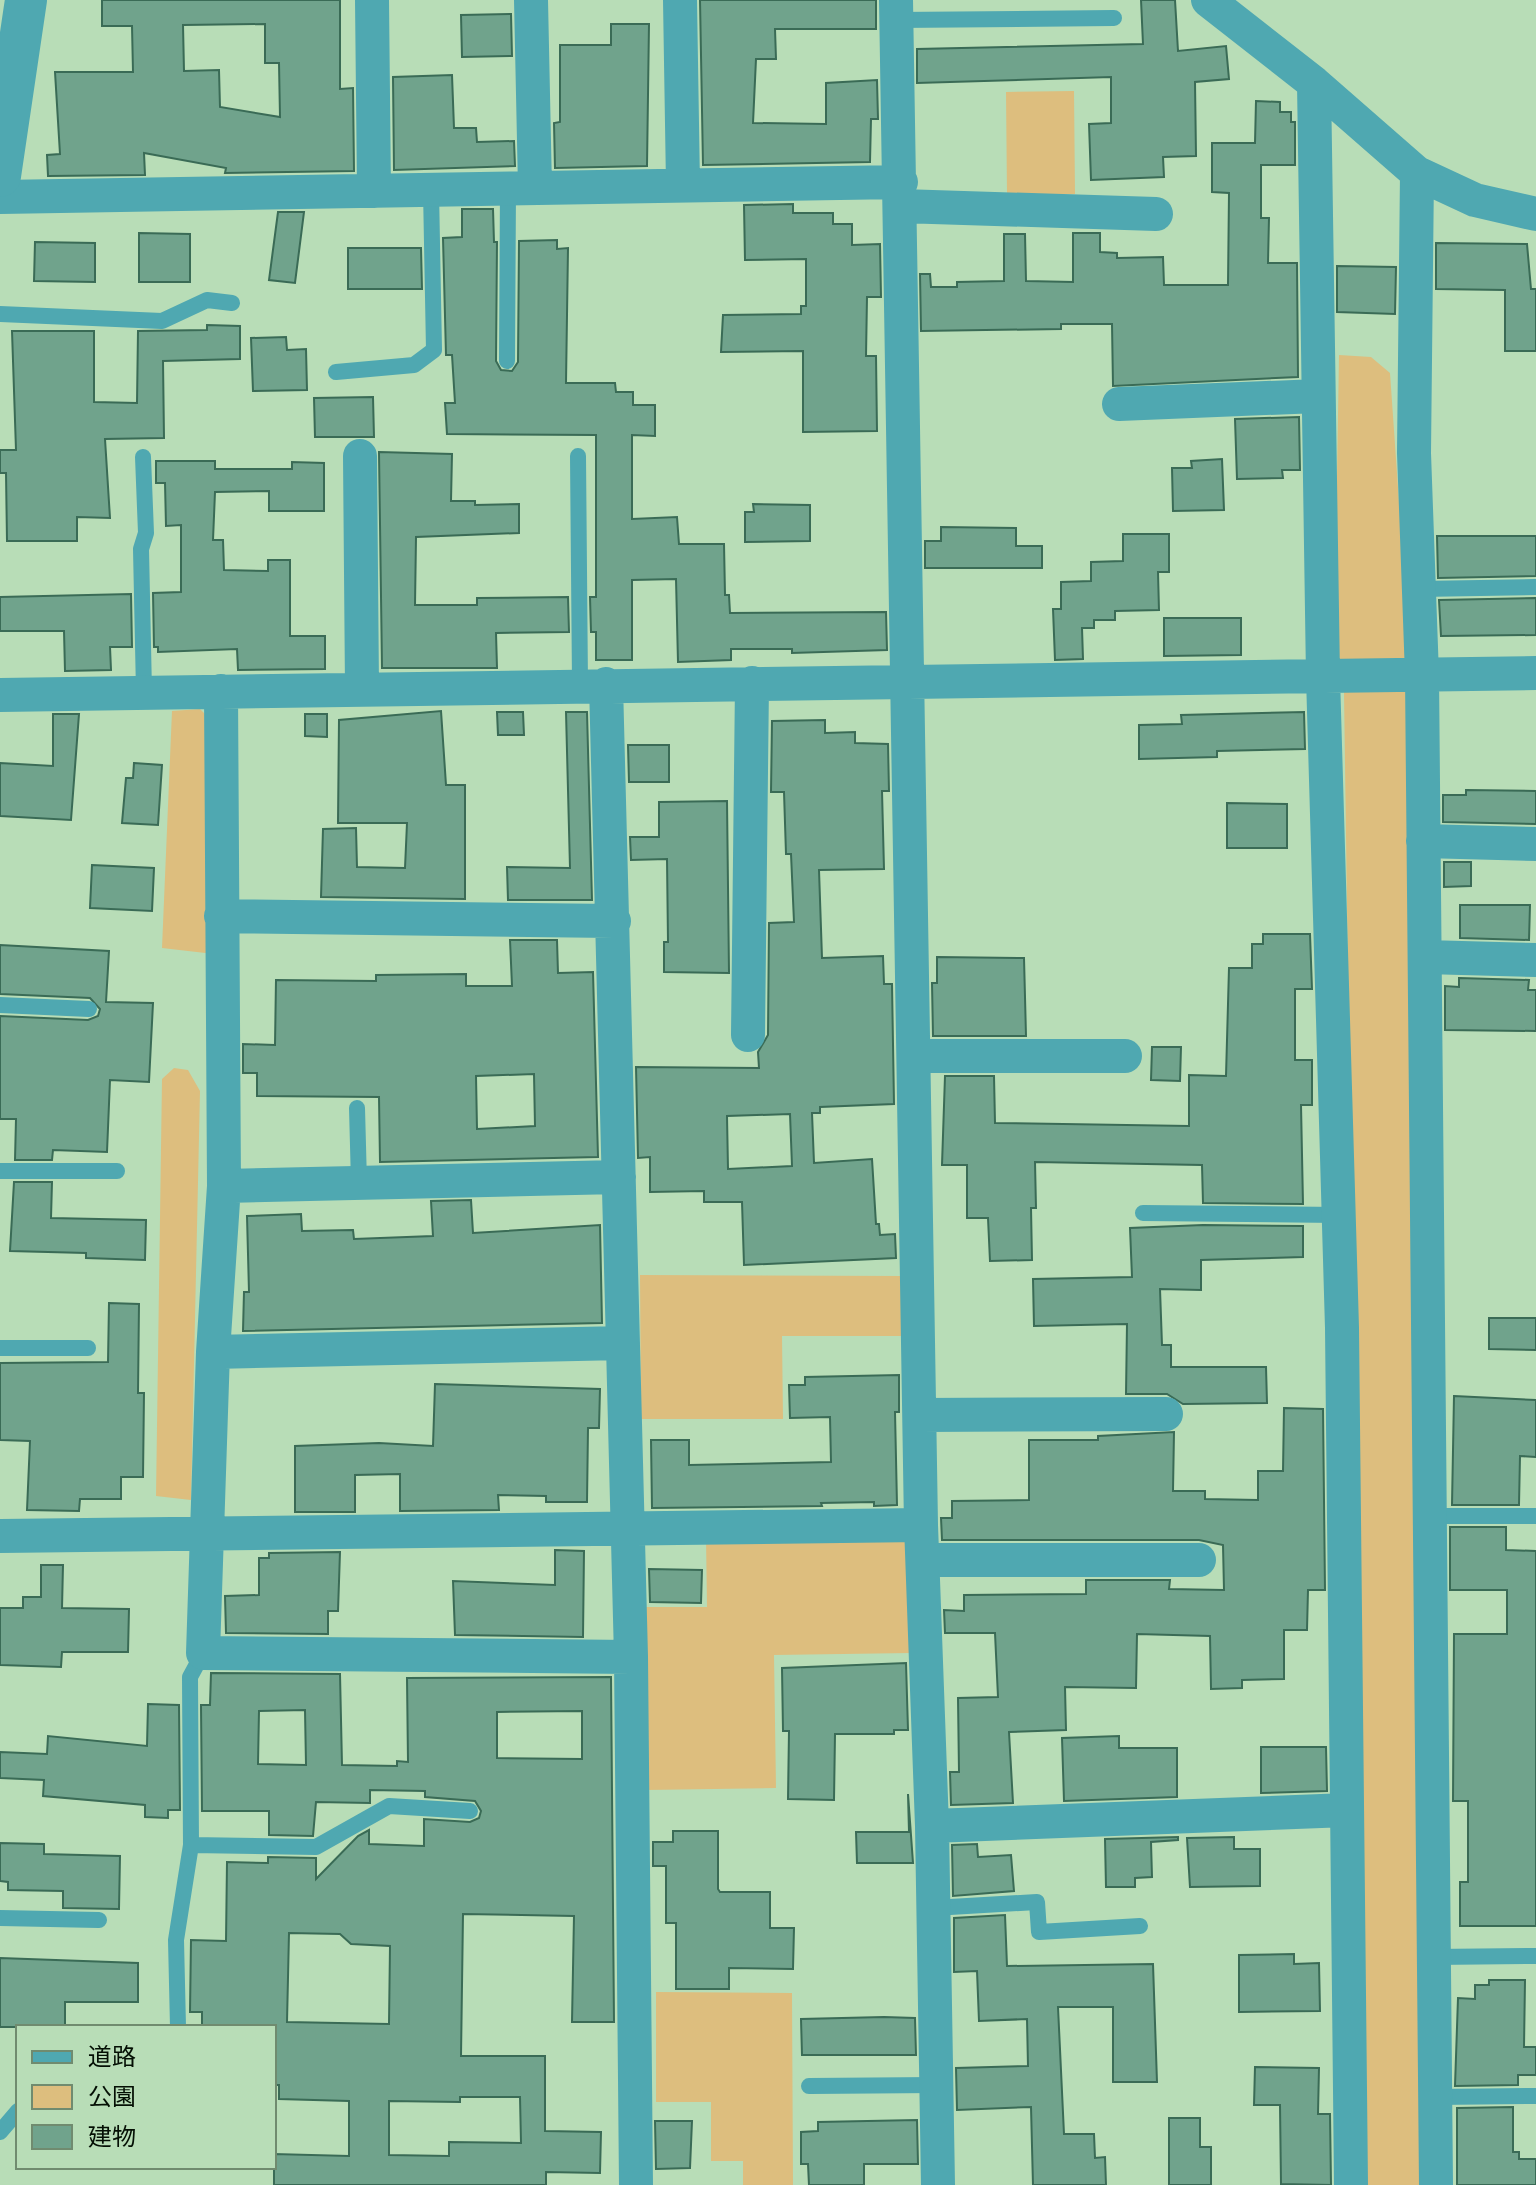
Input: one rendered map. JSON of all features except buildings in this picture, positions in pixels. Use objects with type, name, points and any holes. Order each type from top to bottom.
[{"type":"street","points":[[0,176],[10,45],[26,0]]},
{"type":"street","points":[[372,0],[374,191]]},
{"type":"street","points":[[522,188],[531,0]]},
{"type":"street","points":[[680,0],[683,185]]},
{"type":"street","points":[[1208,0],[1314,83],[1417,173],[1475,200],[1536,214]]},
{"type":"street","points":[[896,10],[921,1525],[932,1826],[938,2185]]},
{"type":"street","points":[[1314,83],[1323,677],[1339,1215],[1351,2185]]},
{"type":"street","points":[[1417,173],[1414,453],[1422,675],[1436,2185]]},
{"type":"street","points":[[0,197],[683,185],[901,194],[1156,214]]},
{"type":"street","points":[[1119,404],[1318,396]]},
{"type":"street","points":[[360,456],[362,688]]},
{"type":"street","points":[[0,695],[593,684],[1536,673]]},
{"type":"street","points":[[748,1035],[752,683]]},
{"type":"street","points":[[593,684],[614,921],[631,1657],[636,2185]]},
{"type":"street","points":[[221,691],[224,1186],[213,1352],[203,1653],[631,1657]]},
{"type":"street","points":[[1423,841],[1536,844]]},
{"type":"street","points":[[221,916],[614,921]]},
{"type":"street","points":[[1425,957],[1536,960]]},
{"type":"street","points":[[914,1056],[1125,1056]]},
{"type":"street","points":[[224,1186],[619,1177]]},
{"type":"street","points":[[213,1352],[623,1343]]},
{"type":"street","points":[[920,1415],[1166,1414]]},
{"type":"street","points":[[0,1536],[921,1525]]},
{"type":"street","points":[[923,1560],[1199,1560]]},
{"type":"street","points":[[932,1826],[1347,1810]]},
{"type":"lane","points":[[896,10],[1114,18]]},
{"type":"lane","points":[[507,361],[522,188]]},
{"type":"lane","points":[[336,372],[414,365],[434,350],[431,190]]},
{"type":"lane","points":[[0,314],[162,321],[207,300],[232,303]]},
{"type":"lane","points":[[578,456],[593,684]]},
{"type":"lane","points":[[143,457],[146,533],[141,549],[144,692]]},
{"type":"lane","points":[[1419,589],[1535,587]]},
{"type":"lane","points":[[0,1005],[89,1009]]},
{"type":"lane","points":[[357,1108],[359,1183]]},
{"type":"lane","points":[[0,1171],[117,1171]]},
{"type":"lane","points":[[1143,1213],[1339,1215]]},
{"type":"lane","points":[[0,1348],[88,1348]]},
{"type":"lane","points":[[1430,1516],[1536,1516]]},
{"type":"lane","points":[[178,2025],[176,1940],[191,1845],[190,1677],[203,1653]]},
{"type":"lane","points":[[191,1845],[316,1847],[389,1806],[470,1811]]},
{"type":"lane","points":[[933,1908],[1037,1902],[1039,1932],[1140,1926]]},
{"type":"lane","points":[[0,1918],[99,1920]]},
{"type":"lane","points":[[1433,1957],[1536,1956]]},
{"type":"lane","points":[[809,2086],[936,2085]]},
{"type":"lane","points":[[1435,2097],[1536,2096]]},
{"type":"lane","points":[[0,2132],[16,2113]]},
{"type":"green space","points":[[1074,91],[1075,194],[1007,195],[1006,92]]},
{"type":"green space","points":[[1339,355],[1371,357],[1390,373],[1410,660],[1334,661]]},
{"type":"green space","points":[[1408,689],[1423,2185],[1365,2185],[1344,692]]},
{"type":"green space","points":[[200,709],[212,721],[214,954],[162,948],[172,711]]},
{"type":"green space","points":[[174,1068],[188,1070],[200,1091],[191,1500],[156,1496],[162,1079]]},
{"type":"green space","points":[[640,1275],[904,1276],[905,1336],[782,1336],[783,1419],[641,1419]]},
{"type":"green space","points":[[909,1534],[911,1653],[774,1655],[776,1788],[646,1790],[643,1607],[707,1607],[706,1537]]},
{"type":"green space","points":[[656,1992],[792,1993],[793,2185],[743,2185],[743,2161],[711,2161],[711,2102],[656,2102]]}]
